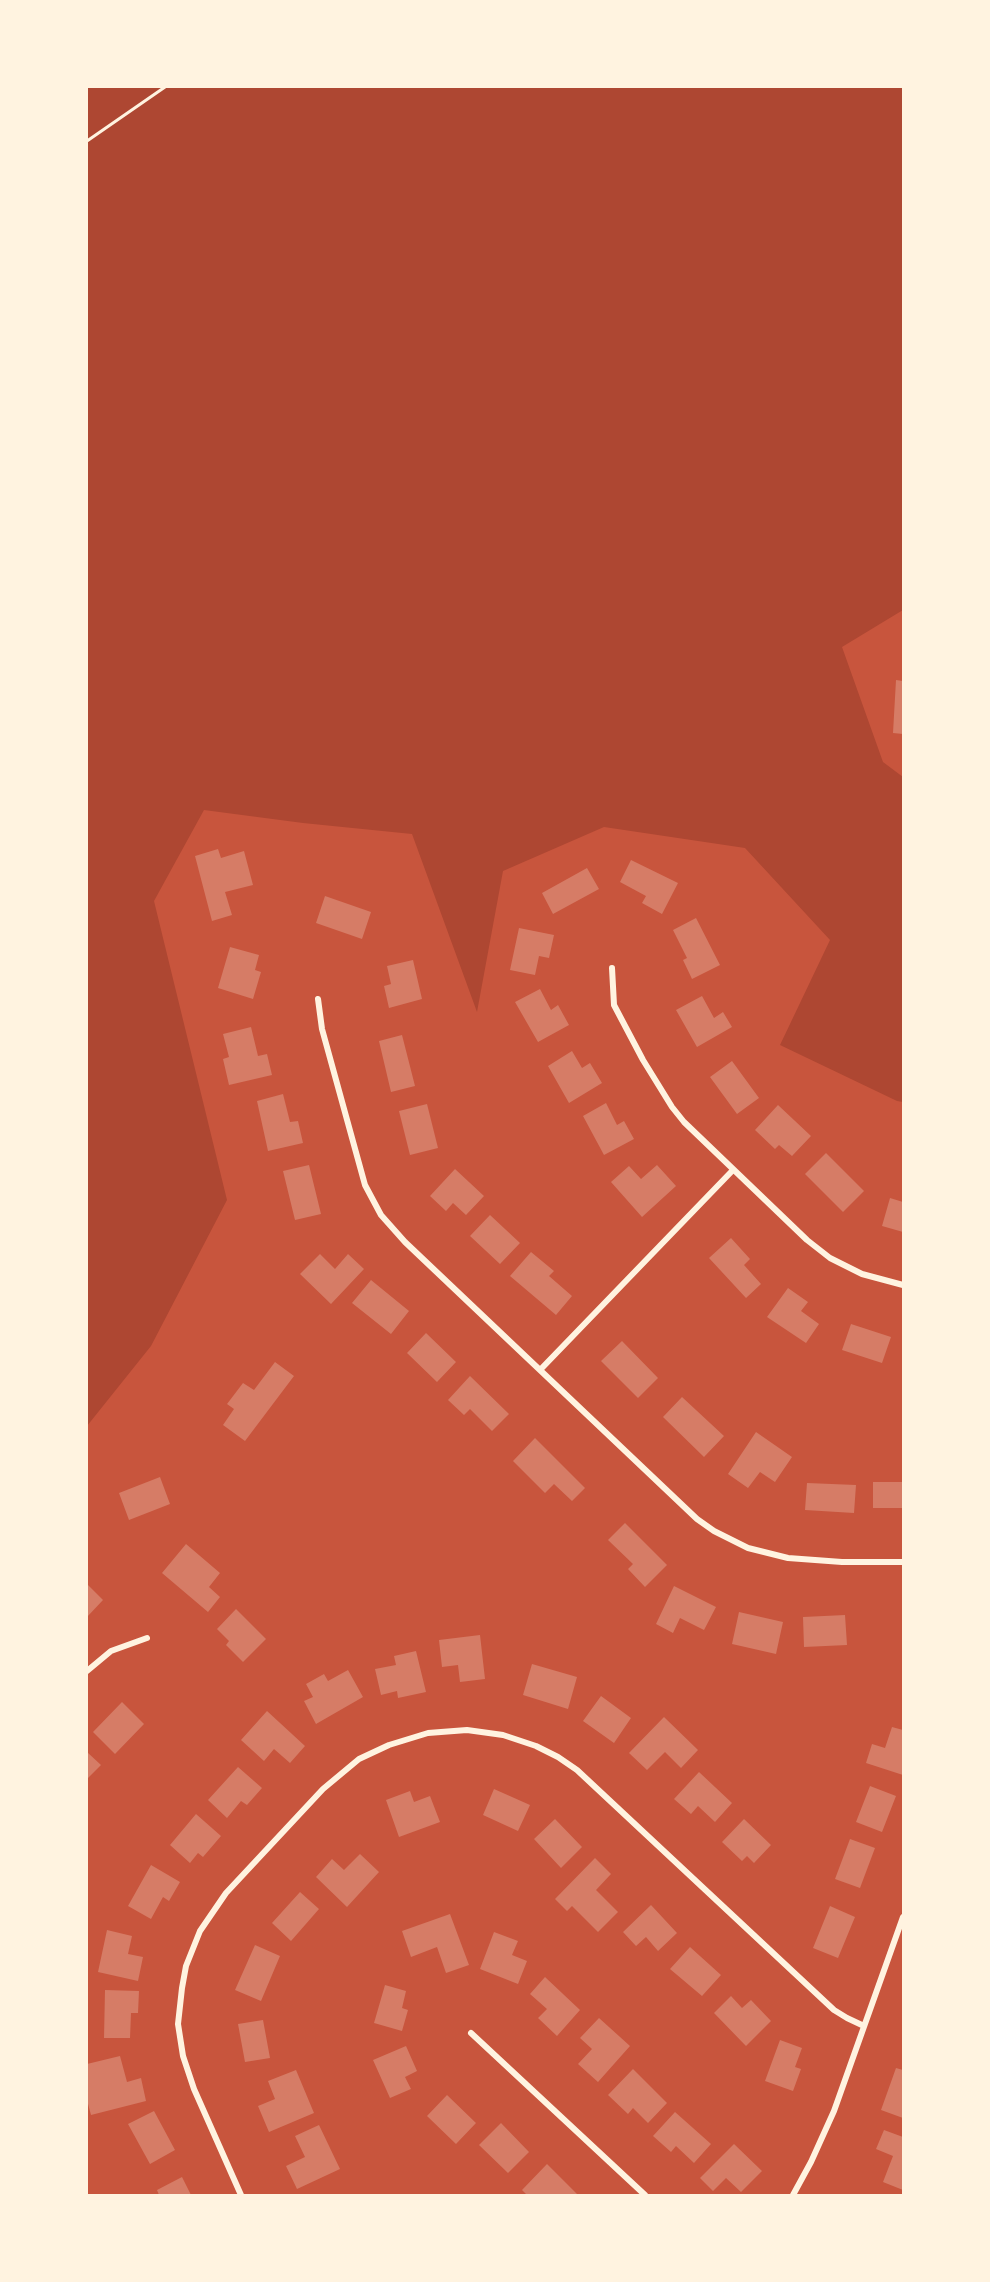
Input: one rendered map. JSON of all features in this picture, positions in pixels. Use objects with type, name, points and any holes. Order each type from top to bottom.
[{"type":"street","points":[[612,968],[614,1005],[643,1060],[684,1122],[807,1240],[830,1258],[862,1274],[903,1285]]},
{"type":"street","points":[[318,999],[322,1029],[364,1185],[381,1215],[405,1242],[697,1519],[714,1531],[748,1548],[788,1558],[842,1562],[903,1562]]},
{"type":"street","points":[[540,1370],[733,1170]]},
{"type":"street","points":[[87,1671],[111,1651],[147,1638]]},
{"type":"street","points":[[241,2195],[194,2089],[178,2024],[186,1966],[200,1931],[226,1893],[323,1789],[359,1759],[389,1745],[428,1733],[467,1730],[502,1735],[536,1746],[558,1757],[576,1770],[834,2010],[864,2025]]},
{"type":"street","points":[[793,2195],[834,2111],[903,1917]]},
{"type":"street","points":[[471,2033],[645,2195]]},
{"type":"path","points":[[87,141],[165,87]]},
{"type":"shaded area","points":[[87,87],[903,87],[903,610],[842,647],[883,762],[903,777],[903,1102],[780,1045],[830,940],[745,848],[604,827],[503,871],[477,1012],[412,834],[204,810],[154,901],[227,1200],[151,1346],[87,1426]]},
{"type":"building","points":[[896,680],[903,681],[903,734],[893,733]]},
{"type":"building","points":[[218,849],[221,858],[244,851],[253,885],[225,892],[232,915],[212,921],[195,856]]},
{"type":"building","points":[[631,860],[678,883],[662,914],[642,903],[646,896],[620,882]]},
{"type":"building","points":[[587,868],[599,889],[553,914],[542,893]]},
{"type":"building","points":[[325,896],[371,912],[362,939],[316,923]]},
{"type":"building","points":[[696,918],[720,965],[692,979],[683,960],[687,958],[673,930]]},
{"type":"building","points":[[519,928],[554,935],[549,958],[539,956],[535,975],[510,970]]},
{"type":"building","points":[[230,947],[259,955],[255,970],[261,972],[253,999],[218,988]]},
{"type":"building","points":[[413,960],[422,999],[389,1008],[384,986],[391,984],[387,966]]},
{"type":"building","points":[[540,989],[551,1010],[558,1005],[569,1025],[538,1042],[515,1002]]},
{"type":"building","points":[[702,996],[714,1018],[723,1012],[732,1027],[697,1047],[676,1010]]},
{"type":"building","points":[[251,1027],[258,1056],[267,1054],[272,1075],[229,1085],[223,1059],[229,1057],[223,1034]]},
{"type":"building","points":[[402,1035],[415,1086],[391,1092],[379,1041]]},
{"type":"building","points":[[572,1051],[582,1068],[590,1063],[602,1083],[569,1103],[548,1066]]},
{"type":"building","points":[[732,1061],[759,1098],[737,1114],[710,1077]]},
{"type":"building","points":[[283,1094],[290,1122],[298,1121],[303,1143],[268,1151],[257,1101]]},
{"type":"building","points":[[606,1103],[617,1125],[624,1121],[634,1139],[604,1155],[583,1116]]},
{"type":"building","points":[[427,1104],[438,1148],[410,1155],[399,1111]]},
{"type":"building","points":[[778,1105],[811,1136],[792,1156],[779,1145],[775,1149],[755,1130]]},
{"type":"building","points":[[826,1153],[864,1191],[843,1212],[805,1174]]},
{"type":"building","points":[[309,1165],[321,1214],[295,1220],[283,1171]]},
{"type":"building","points":[[657,1165],[676,1186],[642,1217],[611,1182],[629,1166],[641,1179]]},
{"type":"building","points":[[455,1169],[484,1196],[466,1215],[453,1203],[446,1211],[430,1196]]},
{"type":"building","points":[[890,1198],[903,1202],[903,1232],[882,1226]]},
{"type":"building","points":[[490,1215],[520,1243],[500,1264],[470,1236]]},
{"type":"building","points":[[731,1238],[750,1259],[744,1265],[761,1284],[746,1298],[709,1258]]},
{"type":"building","points":[[531,1252],[554,1271],[549,1276],[572,1296],[556,1315],[510,1276]]},
{"type":"building","points":[[320,1254],[335,1269],[348,1254],[364,1269],[331,1304],[300,1274]]},
{"type":"building","points":[[371,1280],[409,1311],[391,1334],[352,1303]]},
{"type":"building","points":[[788,1288],[808,1302],[801,1311],[819,1324],[806,1343],[767,1317]]},
{"type":"building","points":[[851,1324],[891,1337],[882,1363],[842,1350]]},
{"type":"building","points":[[426,1333],[456,1362],[437,1382],[407,1353]]},
{"type":"building","points":[[622,1341],[658,1378],[638,1398],[601,1361]]},
{"type":"building","points":[[275,1362],[294,1376],[245,1441],[223,1425],[234,1409],[227,1404],[243,1383],[254,1390]]},
{"type":"building","points":[[470,1376],[509,1414],[492,1431],[470,1409],[464,1415],[448,1400]]},
{"type":"building","points":[[682,1397],[724,1436],[704,1457],[663,1417]]},
{"type":"building","points":[[756,1432],[792,1457],[775,1482],[760,1472],[748,1488],[728,1474]]},
{"type":"building","points":[[535,1438],[585,1488],[572,1501],[554,1484],[545,1493],[513,1461]]},
{"type":"building","points":[[160,1477],[170,1504],[129,1520],[119,1493]]},
{"type":"building","points":[[873,1482],[903,1482],[903,1508],[873,1508]]},
{"type":"building","points":[[807,1483],[856,1485],[854,1513],[805,1510]]},
{"type":"building","points":[[625,1523],[667,1565],[645,1587],[628,1569],[633,1564],[608,1540]]},
{"type":"building","points":[[186,1544],[220,1573],[209,1587],[220,1597],[208,1612],[162,1573]]},
{"type":"building","points":[[87,1584],[103,1600],[87,1617]]},
{"type":"building","points":[[674,1586],[716,1607],[704,1630],[680,1618],[673,1633],[656,1624]]},
{"type":"building","points":[[236,1609],[266,1639],[243,1662],[226,1645],[229,1641],[217,1629]]},
{"type":"building","points":[[739,1612],[783,1622],[776,1654],[732,1644]]},
{"type":"building","points":[[845,1615],[847,1645],[804,1647],[803,1617]]},
{"type":"building","points":[[480,1635],[485,1679],[460,1682],[458,1665],[442,1667],[439,1640]]},
{"type":"building","points":[[416,1651],[426,1692],[398,1698],[397,1691],[381,1695],[375,1669],[396,1665],[394,1656]]},
{"type":"building","points":[[532,1664],[577,1677],[568,1709],[523,1695]]},
{"type":"building","points":[[348,1670],[363,1697],[316,1724],[304,1701],[313,1697],[306,1684],[324,1674],[328,1681]]},
{"type":"building","points":[[601,1696],[631,1718],[614,1743],[583,1721]]},
{"type":"building","points":[[122,1702],[144,1724],[115,1754],[93,1732]]},
{"type":"building","points":[[267,1711],[305,1746],[290,1763],[274,1749],[264,1761],[241,1740]]},
{"type":"building","points":[[664,1717],[698,1750],[681,1768],[665,1752],[647,1770],[629,1753]]},
{"type":"building","points":[[892,1727],[903,1730],[903,1775],[866,1763],[872,1744],[885,1748]]},
{"type":"building","points":[[87,1752],[101,1765],[87,1779]]},
{"type":"building","points":[[238,1767],[262,1788],[247,1805],[241,1801],[227,1818],[208,1800]]},
{"type":"building","points":[[699,1772],[732,1803],[715,1822],[698,1806],[691,1814],[674,1799]]},
{"type":"building","points":[[870,1786],[896,1796],[882,1832],[856,1822]]},
{"type":"building","points":[[494,1789],[530,1805],[518,1831],[483,1815]]},
{"type":"building","points":[[410,1791],[414,1802],[430,1796],[440,1822],[399,1837],[386,1800]]},
{"type":"building","points":[[196,1814],[221,1836],[203,1857],[198,1853],[190,1863],[170,1845]]},
{"type":"building","points":[[555,1819],[582,1847],[561,1868],[534,1839]]},
{"type":"building","points":[[744,1819],[771,1845],[754,1863],[747,1856],[742,1861],[722,1842]]},
{"type":"building","points":[[850,1839],[875,1848],[860,1888],[835,1879]]},
{"type":"building","points":[[360,1854],[379,1872],[347,1907],[316,1877],[332,1859],[344,1870]]},
{"type":"building","points":[[595,1858],[611,1874],[596,1890],[618,1912],[598,1932],[572,1906],[567,1911],[555,1899]]},
{"type":"building","points":[[151,1865],[180,1882],[169,1901],[163,1897],[151,1919],[128,1906]]},
{"type":"building","points":[[300,1892],[319,1909],[291,1941],[272,1923]]},
{"type":"building","points":[[651,1905],[677,1933],[658,1951],[646,1937],[636,1946],[623,1932]]},
{"type":"building","points":[[830,1906],[855,1917],[838,1958],[813,1948]]},
{"type":"building","points":[[450,1914],[469,1965],[446,1973],[437,1947],[411,1957],[402,1931]]},
{"type":"building","points":[[107,1930],[132,1936],[128,1954],[143,1957],[138,1981],[98,1972]]},
{"type":"building","points":[[494,1932],[518,1941],[512,1955],[527,1961],[518,1984],[480,1969]]},
{"type":"building","points":[[255,1945],[280,1956],[261,2001],[235,1990]]},
{"type":"building","points":[[690,1947],[721,1975],[702,1996],[670,1969]]},
{"type":"building","points":[[545,1977],[580,2010],[557,2036],[538,2018],[547,2009],[530,1994]]},
{"type":"building","points":[[385,1985],[406,1991],[402,2008],[408,2010],[402,2031],[374,2023]]},
{"type":"building","points":[[105,1990],[139,1991],[138,2013],[131,2013],[130,2038],[104,2038]]},
{"type":"building","points":[[731,1996],[742,2008],[751,2000],[771,2021],[746,2046],[714,2013]]},
{"type":"building","points":[[599,2018],[630,2046],[598,2082],[578,2064],[592,2049],[580,2038]]},
{"type":"building","points":[[263,2020],[270,2058],[245,2062],[238,2024]]},
{"type":"building","points":[[780,2040],[802,2048],[795,2067],[801,2069],[793,2091],[765,2081]]},
{"type":"building","points":[[406,2046],[417,2071],[405,2077],[411,2089],[390,2098],[373,2060]]},
{"type":"building","points":[[120,2056],[127,2082],[141,2078],[146,2101],[91,2115],[87,2100],[87,2064]]},
{"type":"building","points":[[896,2068],[903,2070],[903,2118],[881,2110]]},
{"type":"building","points":[[633,2069],[667,2103],[648,2123],[633,2108],[628,2114],[608,2095]]},
{"type":"building","points":[[296,2070],[314,2113],[269,2132],[258,2106],[275,2099],[268,2081]]},
{"type":"building","points":[[447,2095],[476,2123],[456,2144],[427,2116]]},
{"type":"building","points":[[154,2111],[175,2150],[150,2164],[128,2124]]},
{"type":"building","points":[[675,2112],[711,2144],[694,2163],[676,2146],[671,2152],[653,2136]]},
{"type":"building","points":[[501,2123],[529,2152],[508,2173],[479,2145]]},
{"type":"building","points":[[319,2125],[340,2169],[297,2189],[286,2166],[305,2157],[295,2136]]},
{"type":"building","points":[[884,2130],[903,2137],[903,2190],[883,2182],[893,2156],[876,2149]]},
{"type":"building","points":[[734,2144],[762,2171],[741,2192],[726,2178],[713,2191],[700,2178]]},
{"type":"building","points":[[547,2164],[578,2195],[527,2195],[522,2190]]},
{"type":"building","points":[[182,2177],[191,2195],[159,2195],[157,2190]]}]
